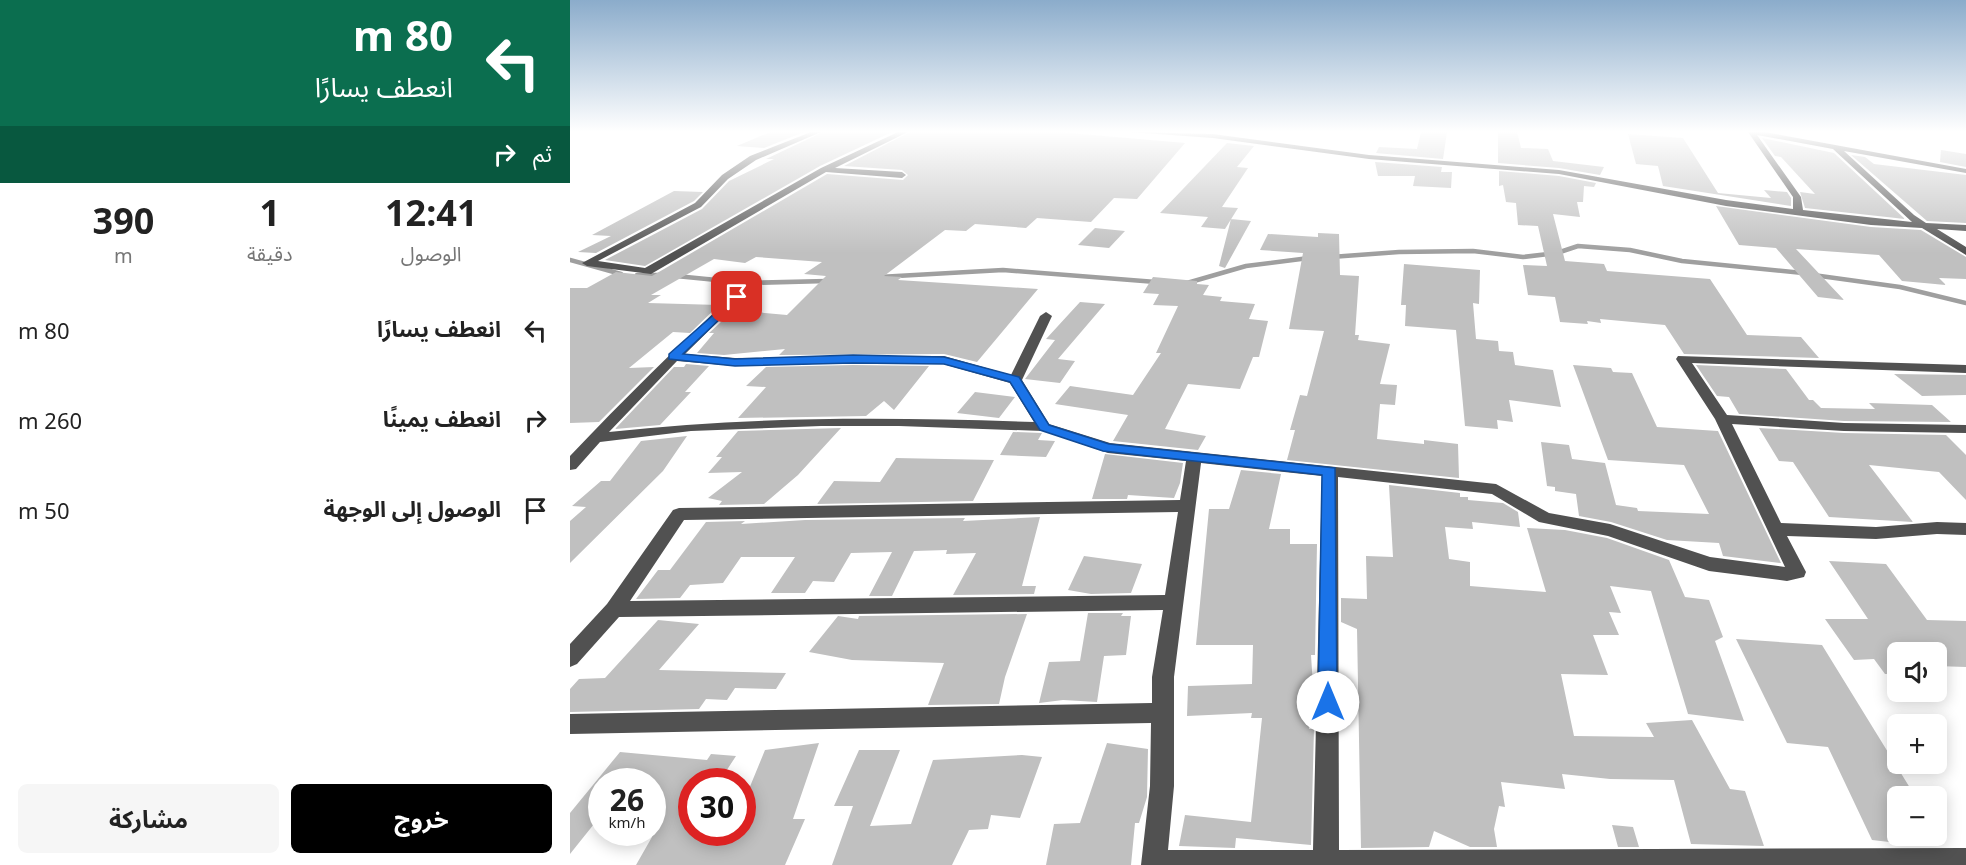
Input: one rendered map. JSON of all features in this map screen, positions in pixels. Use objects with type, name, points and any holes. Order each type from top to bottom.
[{"type":"street","points":[[731,172],[698,205],[587,262],[647,272],[820,172]]},
{"type":"street","points":[[861,172],[902,175]]},
{"type":"street","points":[[1561,172],[1726,203],[1832,218],[1927,227],[1966,228]]},
{"type":"street","points":[[1780,172],[1797,197],[1798,212]]},
{"type":"street","points":[[1861,172],[1890,200],[1966,252]]},
{"type":"street","points":[[570,465],[674,357],[737,297]]},
{"type":"street","points":[[1015,380],[1046,316]]},
{"type":"street","points":[[674,357],[735,362],[853,359],[944,360],[1015,380],[1044,427]]},
{"type":"street","points":[[595,438],[691,427],[821,422],[1044,427],[1108,448],[1496,489],[1545,518],[1610,530],[1709,564],[1787,574],[1797,572],[1722,419],[1683,359],[1966,369]]},
{"type":"street","points":[[1722,419],[1844,427],[1966,429]]},
{"type":"street","points":[[1194,457],[1163,677],[1162,786],[1155,864],[1966,861]]},
{"type":"street","points":[[1326,863],[1330,471]]},
{"type":"street","points":[[570,658],[614,609],[679,514],[1186,506]]},
{"type":"street","points":[[1775,529],[1875,533],[1937,528],[1966,529]]},
{"type":"street","points":[[614,609],[1173,602]]},
{"type":"street","points":[[570,724],[1163,713]]},
{"type":"building","points":[[747,172],[809,172],[645,266],[605,260],[702,209],[729,181]]},
{"type":"building","points":[[905,172],[1160,172],[1137,199],[1114,198],[1091,222],[1037,218],[1026,228],[975,224],[966,231],[945,230],[884,276],[902,277],[898,280],[1038,289],[977,362],[944,354],[779,355],[785,349],[724,355],[697,353],[714,333],[709,333],[734,310],[787,315],[826,276],[804,274],[822,262],[756,257],[745,263],[714,259],[651,295],[661,295],[648,303],[719,305],[690,333],[673,332],[629,368],[654,367],[599,422],[570,423],[570,288],[587,288],[616,272],[652,276],[827,174],[903,180],[908,175]]},
{"type":"building","points":[[1199,172],[1245,172],[1222,207],[1238,208],[1225,229],[1201,227],[1208,217],[1160,213]]},
{"type":"building","points":[[1377,172],[1452,172],[1451,188],[1413,186],[1415,176],[1378,176]]},
{"type":"building","points":[[1499,172],[1559,176],[1596,183],[1594,187],[1584,186],[1583,202],[1577,202],[1580,217],[1553,214],[1565,261],[1604,264],[1607,271],[1710,279],[1747,335],[1801,337],[1819,358],[1684,354],[1665,325],[1600,319],[1601,323],[1560,322],[1555,297],[1528,295],[1523,265],[1547,266],[1538,226],[1518,225],[1516,203],[1506,202],[1503,185],[1499,186]]},
{"type":"building","points":[[1660,172],[1705,172],[1718,193],[1771,198],[1764,190],[1787,192],[1791,198],[1791,206],[1663,186]]},
{"type":"building","points":[[1795,172],[1855,172],[1905,219],[1805,208],[1800,192],[1815,194]]},
{"type":"building","points":[[1871,172],[1944,172],[1966,175],[1966,223],[1927,221]]},
{"type":"building","points":[[674,191],[703,192],[694,201],[596,253],[578,252],[611,236],[592,235]]},
{"type":"building","points":[[1716,206],[1871,227],[1921,230],[1966,257],[1966,279],[1939,278],[1946,285],[1902,281],[1879,255],[1796,249],[1844,300],[1818,297],[1776,248],[1739,245]]},
{"type":"building","points":[[1231,219],[1251,221],[1225,268],[1219,266]]},
{"type":"building","points":[[1095,228],[1125,231],[1109,248],[1078,245]]},
{"type":"building","points":[[1318,233],[1339,234],[1340,275],[1359,276],[1355,335],[1359,335],[1358,340],[1390,344],[1380,384],[1397,385],[1395,405],[1380,404],[1377,439],[1424,444],[1424,440],[1458,444],[1459,478],[1287,460],[1295,430],[1290,430],[1300,395],[1307,396],[1324,331],[1289,329],[1303,253],[1260,250],[1268,234],[1318,237]]},
{"type":"building","points":[[1404,264],[1480,270],[1479,304],[1473,303],[1476,339],[1498,341],[1499,351],[1513,352],[1515,365],[1553,370],[1561,407],[1509,400],[1513,422],[1497,420],[1498,429],[1465,426],[1456,330],[1405,326],[1406,305],[1401,305]]},
{"type":"building","points":[[1153,277],[1197,281],[1197,284],[1209,285],[1203,295],[1222,297],[1220,301],[1255,304],[1249,319],[1268,321],[1259,357],[1253,357],[1240,389],[1188,384],[1165,429],[1206,436],[1198,450],[1113,441],[1128,415],[1055,404],[1070,386],[1133,395],[1161,353],[1156,353],[1178,306],[1153,305],[1159,294],[1143,293]]},
{"type":"building","points":[[1080,302],[1105,304],[1058,359],[1075,361],[1060,383],[1025,379],[1055,340],[1046,339]]},
{"type":"building","points":[[686,364],[709,366],[685,392],[691,392],[660,425],[615,429],[674,367],[684,367]]},
{"type":"building","points":[[1573,365],[1611,368],[1613,372],[1632,373],[1657,427],[1718,431],[1781,563],[1723,556],[1719,543],[1667,540],[1611,522],[1579,516],[1576,494],[1555,491],[1555,487],[1547,486],[1541,442],[1569,445],[1572,459],[1605,463],[1616,505],[1637,508],[1638,511],[1709,514],[1684,465],[1608,460]]},
{"type":"building","points":[[1696,365],[1786,369],[1809,400],[1813,400],[1821,408],[1875,409],[1869,403],[1932,405],[1951,422],[1844,421],[1739,414],[1729,397],[1717,396]]},
{"type":"building","points":[[929,366],[894,410],[884,401],[866,416],[738,418],[766,387],[746,386],[766,367]]},
{"type":"building","points":[[1894,374],[1966,375],[1966,395],[1922,396]]},
{"type":"building","points":[[975,392],[1015,397],[999,418],[957,413]]},
{"type":"building","points":[[841,428],[798,475],[764,504],[719,505],[722,501],[708,498],[742,472],[708,473],[722,457],[716,457],[738,431]]},
{"type":"building","points":[[1759,428],[1844,433],[1946,435],[1966,455],[1966,500],[1939,472],[1869,465],[1913,522],[1829,517],[1793,462],[1779,461]]},
{"type":"building","points":[[1013,432],[1042,433],[1038,440],[1055,441],[1046,457],[1000,455]]},
{"type":"building","points":[[687,436],[663,471],[570,563],[570,521],[586,507],[572,506],[601,481],[610,481],[641,441]]},
{"type":"building","points":[[1105,454],[1183,463],[1180,483],[1174,498],[1128,495],[1127,499],[1092,499]]},
{"type":"building","points":[[896,458],[994,460],[973,501],[817,504],[834,481],[880,482]]},
{"type":"building","points":[[1241,470],[1281,474],[1269,529],[1290,529],[1290,544],[1317,544],[1315,655],[1311,655],[1313,686],[1307,686],[1309,729],[1314,729],[1311,845],[1236,838],[1235,848],[1179,846],[1185,815],[1251,822],[1262,718],[1251,718],[1252,713],[1187,716],[1188,686],[1252,684],[1253,645],[1196,645],[1209,509],[1229,509]]},
{"type":"building","points":[[1389,485],[1460,493],[1460,497],[1468,497],[1468,500],[1503,503],[1518,512],[1520,527],[1472,522],[1473,529],[1445,527],[1449,559],[1470,562],[1470,586],[1546,592],[1527,528],[1565,530],[1607,538],[1669,560],[1685,597],[1709,600],[1723,637],[1715,641],[1744,721],[1688,714],[1651,591],[1610,586],[1621,613],[1609,612],[1619,635],[1593,635],[1608,675],[1561,674],[1574,736],[1654,737],[1646,723],[1692,720],[1730,789],[1745,791],[1764,846],[1691,844],[1674,780],[1610,779],[1562,774],[1565,789],[1501,782],[1505,807],[1499,806],[1494,829],[1497,847],[1470,847],[1434,831],[1429,847],[1361,848],[1357,629],[1341,622],[1341,598],[1367,599],[1366,556],[1393,557]]},
{"type":"building","points":[[1040,517],[1022,586],[1036,586],[1034,594],[953,595],[976,553],[946,554],[947,550],[914,551],[892,596],[869,596],[892,552],[851,553],[834,582],[813,581],[805,593],[771,593],[795,557],[741,557],[723,583],[690,585],[680,598],[636,599],[658,570],[670,570],[706,522],[745,521],[741,524],[805,520],[965,518],[963,521]]},
{"type":"building","points":[[1084,556],[1142,564],[1131,593],[1091,594],[1068,590]]},
{"type":"building","points":[[1829,561],[1886,564],[1927,620],[1966,621],[1966,667],[1947,666],[1947,642],[1887,642],[1887,674],[1885,674],[1874,659],[1854,660],[1825,619],[1868,619]]},
{"type":"building","points":[[1088,613],[1123,613],[1121,616],[1131,616],[1126,655],[1104,656],[1097,702],[1063,700],[1039,703],[1049,662],[1080,661]]},
{"type":"building","points":[[1027,614],[1005,677],[999,704],[928,705],[944,663],[852,660],[809,652],[838,616],[858,619],[859,616]]},
{"type":"building","points":[[658,620],[699,624],[659,670],[786,673],[776,689],[735,688],[727,700],[706,699],[699,709],[570,712],[570,689],[579,679],[605,678]]},
{"type":"building","points":[[1736,639],[1822,645],[1887,751],[1887,774],[1901,774],[1909,786],[1887,786],[1887,842],[1872,840],[1828,747],[1787,743]]},
{"type":"building","points":[[819,743],[793,819],[805,819],[785,865],[636,865],[647,846],[666,846],[666,768],[607,768],[620,752],[707,760],[711,754],[736,756],[728,768],[678,768],[678,846],[756,846],[756,772],[765,750]]},
{"type":"building","points":[[1107,743],[1148,749],[1147,797],[1139,823],[1135,823],[1131,865],[1046,865],[1054,824],[1080,823]]},
{"type":"building","points":[[859,750],[900,750],[870,826],[911,824],[933,760],[1022,755],[1042,757],[1020,818],[991,815],[988,829],[969,830],[952,865],[832,865],[853,806],[834,806]]},
{"type":"building","points":[[588,791],[588,832],[570,854],[570,813]]},
{"type":"building","points":[[1612,825],[1633,827],[1639,847],[1618,847]]},
{"type":"waterway","points":[[1331,257],[1399,252],[1473,251],[1523,257],[1557,253],[1578,246],[1630,250],[1682,261],[1803,273]]},
{"type":"waterway","points":[[1187,283],[1246,266],[1309,258]]},
{"type":"waterway","points":[[570,260],[621,274]]},
{"type":"waterway","points":[[879,277],[1003,270],[1156,282]]},
{"type":"waterway","points":[[637,275],[660,275]]},
{"type":"waterway","points":[[1813,275],[1900,287],[1966,303]]},
{"type":"waterway","points":[[676,276],[747,283],[827,281]]},
{"type":"route","points":[[737,297],[674,357],[735,362],[853,359],[944,360],[1015,380],[1044,427],[1108,448],[1330,471],[1328,702]]}]
